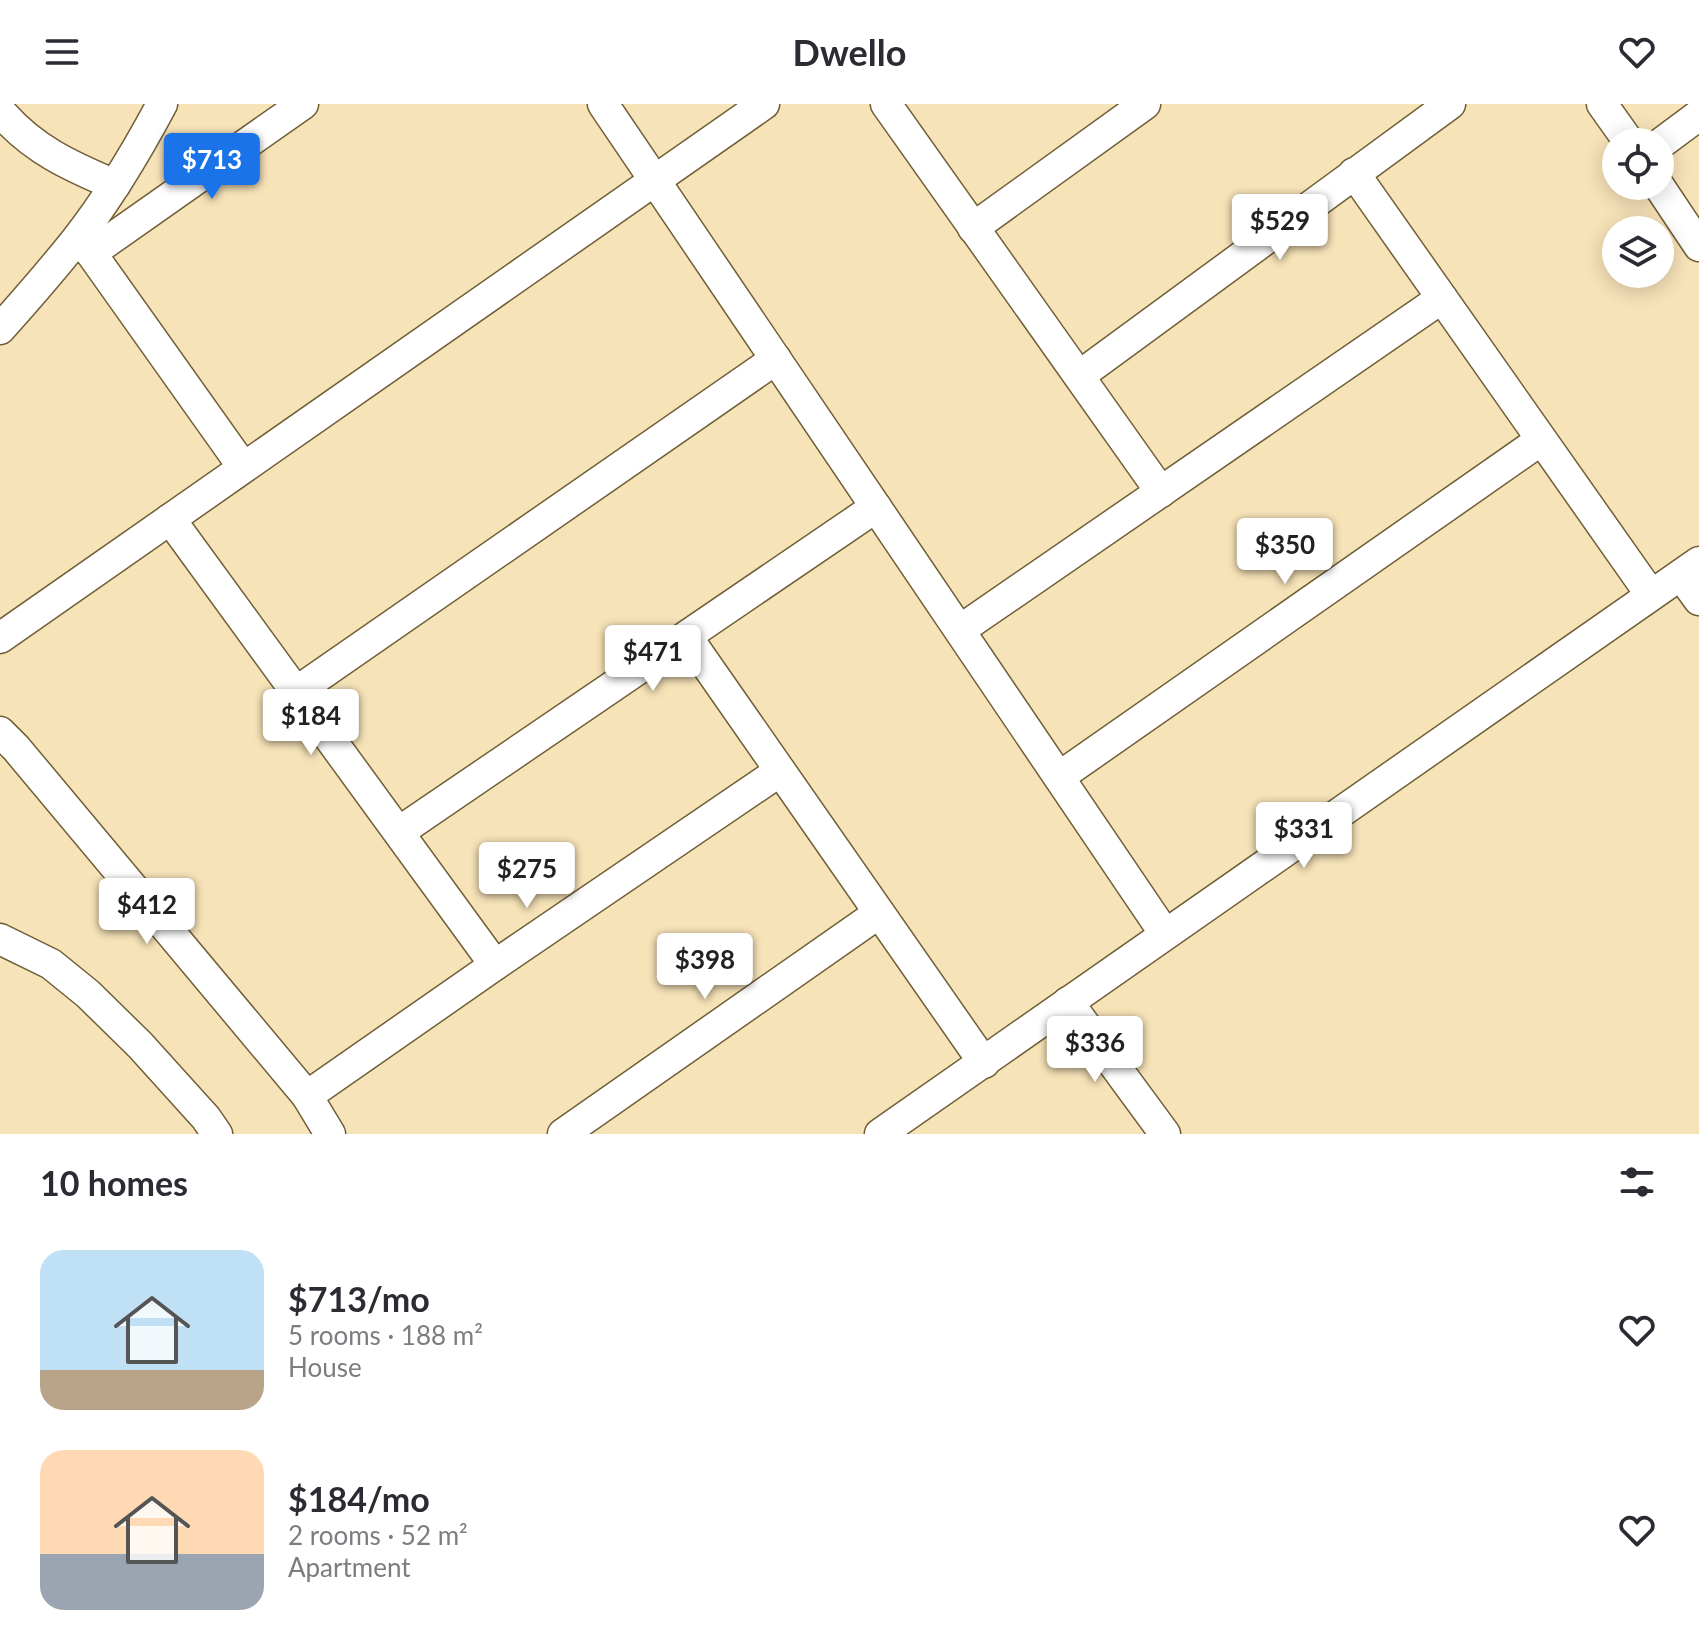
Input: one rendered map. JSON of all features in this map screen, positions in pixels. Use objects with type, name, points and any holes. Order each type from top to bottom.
[{"type":"street","points":[[84,246],[162,104]]},
{"type":"street","points":[[0,329],[84,246],[303,104]]},
{"type":"street","points":[[603,104],[1165,934]]},
{"type":"street","points":[[0,638],[764,104]]},
{"type":"street","points":[[886,104],[1161,492]]},
{"type":"street","points":[[973,228],[1145,104]]},
{"type":"street","points":[[1079,376],[1450,104]]},
{"type":"street","points":[[1602,104],[1619,128]]},
{"type":"street","points":[[0,111],[35,145],[69,165],[115,185]]},
{"type":"street","points":[[1674,134],[1699,115]]},
{"type":"street","points":[[1354,173],[1651,595]]},
{"type":"street","points":[[1668,200],[1699,246]]},
{"type":"street","points":[[84,246],[243,467]]},
{"type":"street","points":[[960,630],[1442,298]]},
{"type":"street","points":[[296,692],[776,359]]},
{"type":"street","points":[[1059,777],[1541,440]]},
{"type":"street","points":[[399,832],[876,507]]},
{"type":"street","points":[[170,519],[495,965]]},
{"type":"street","points":[[880,1134],[1690,569],[1699,600]]},
{"type":"street","points":[[687,637],[984,1063]]},
{"type":"street","points":[[0,732],[307,1096],[330,1134]]},
{"type":"street","points":[[307,1096],[780,771]]},
{"type":"street","points":[[563,1134],[879,913]]},
{"type":"street","points":[[0,939],[51,964],[88,994],[169,1076],[217,1134]]},
{"type":"street","points":[[1068,1002],[1165,1134]]}]
